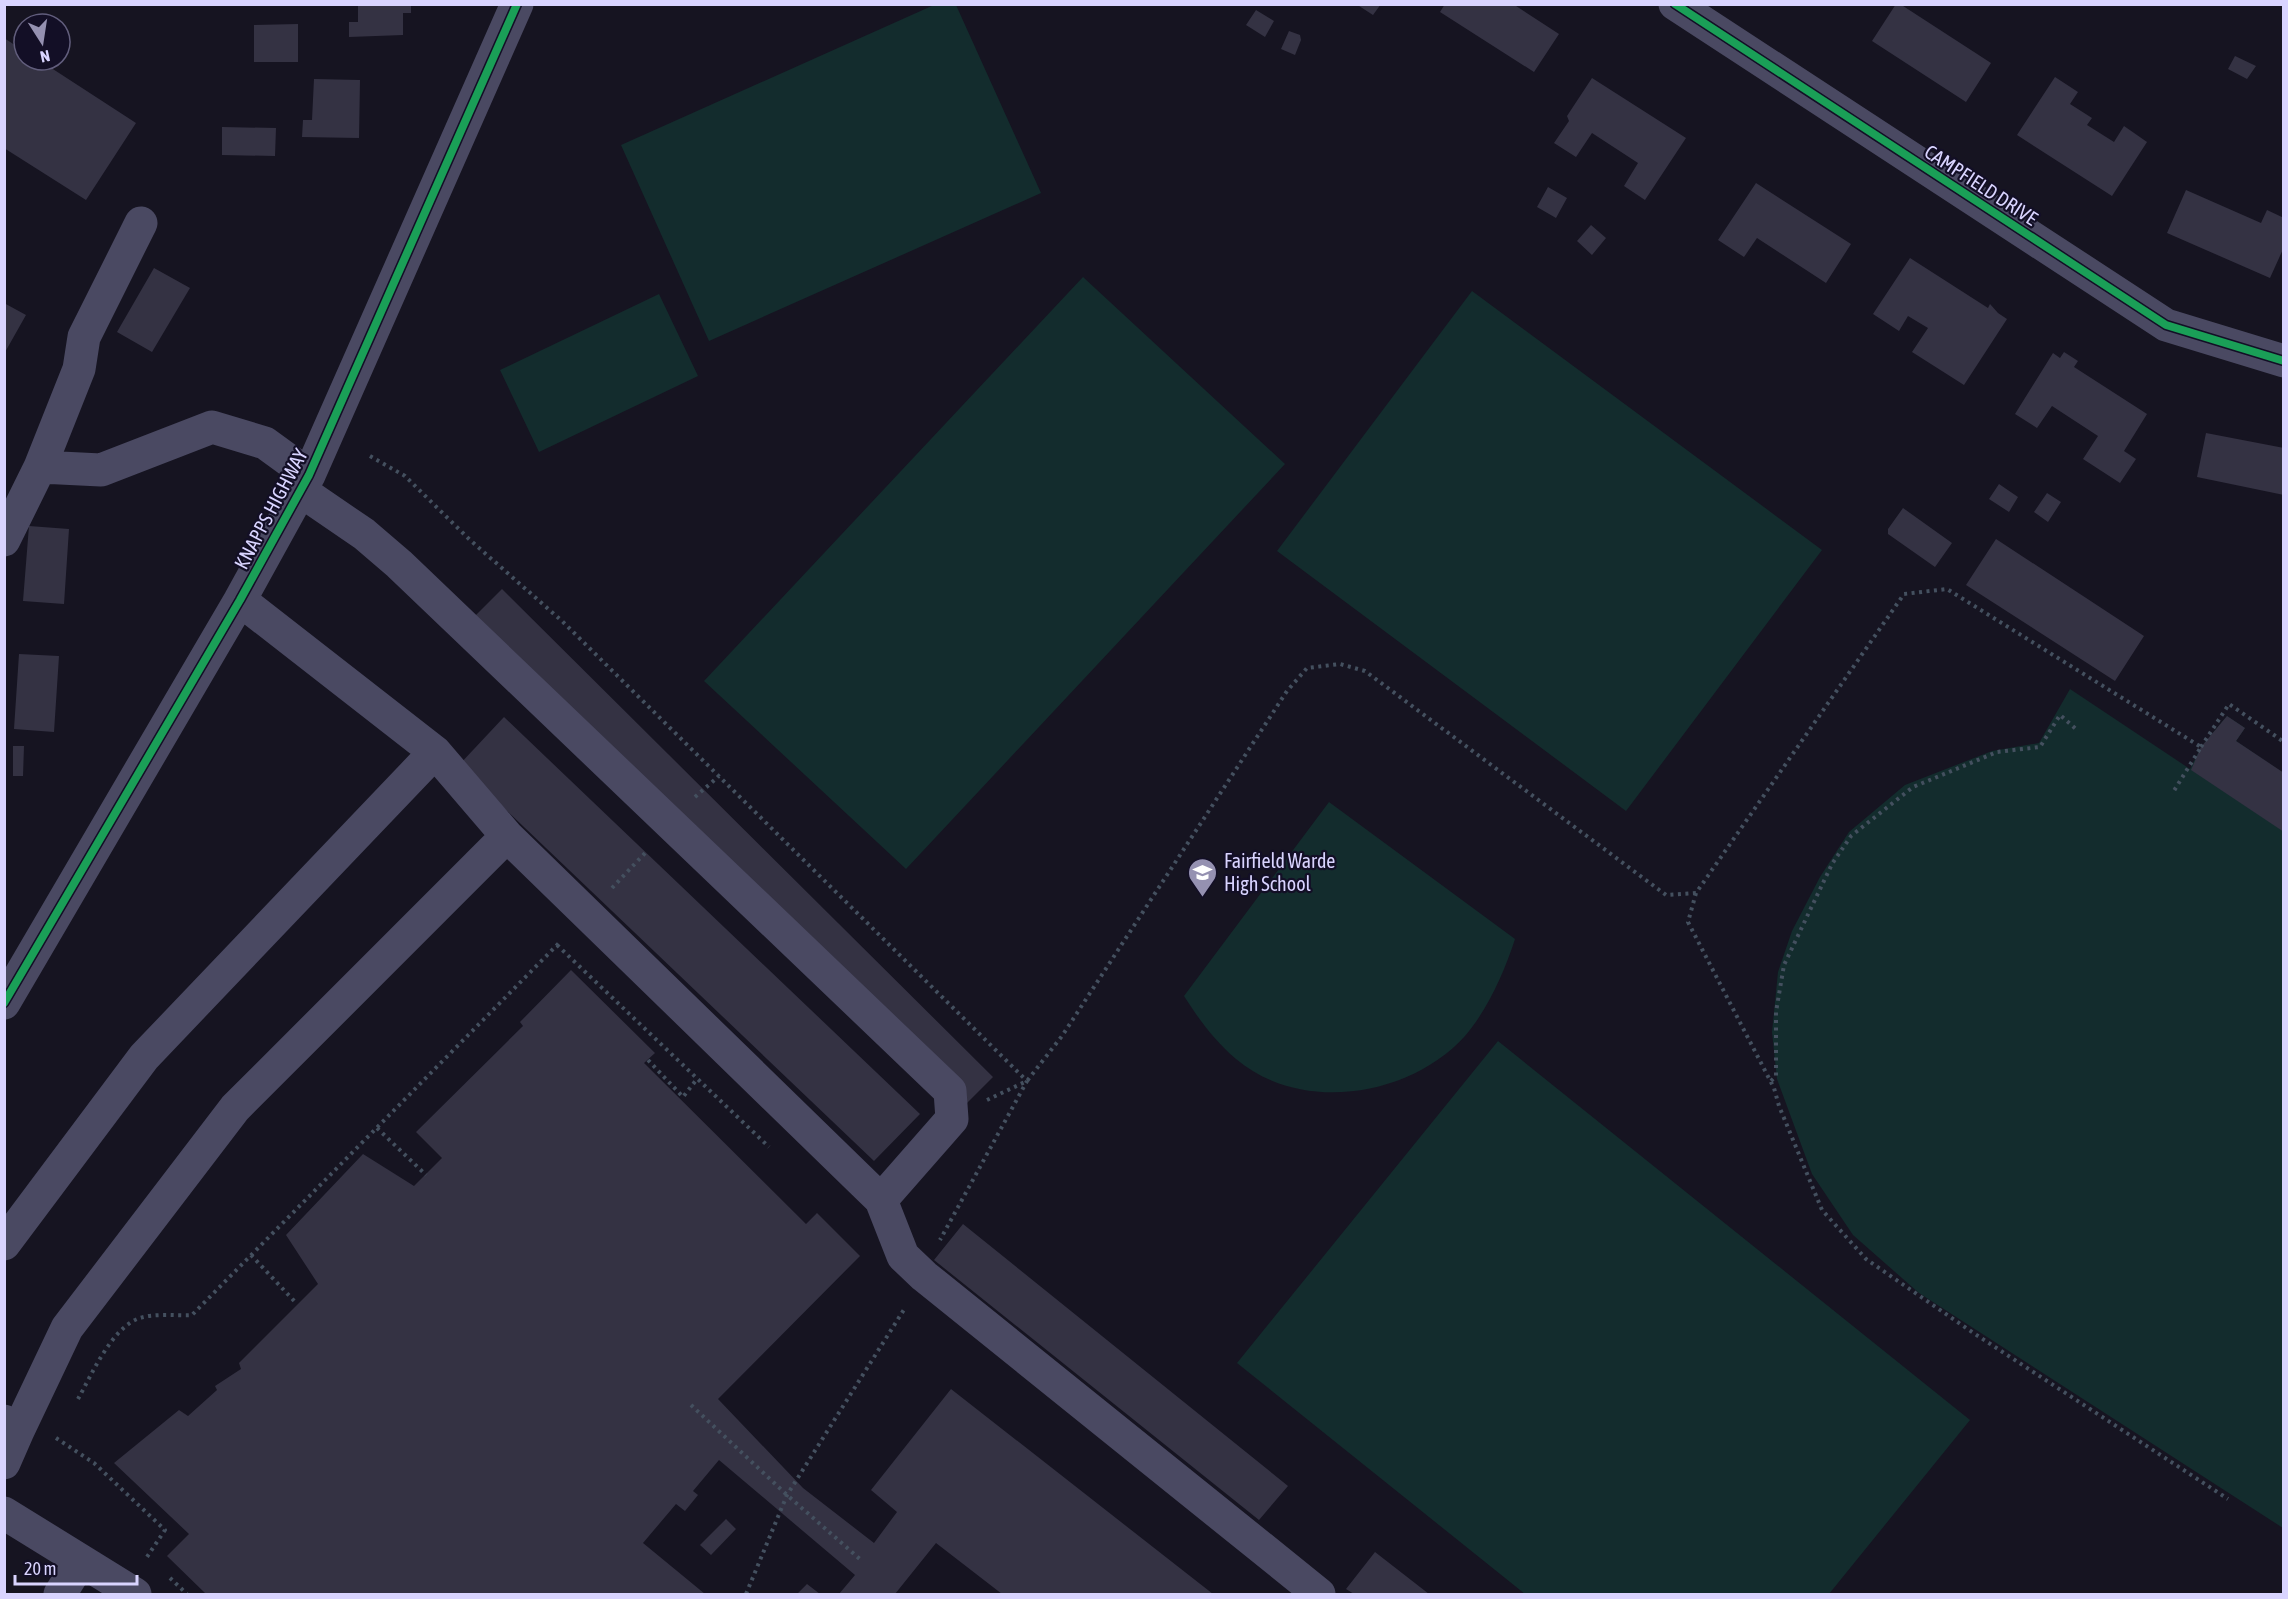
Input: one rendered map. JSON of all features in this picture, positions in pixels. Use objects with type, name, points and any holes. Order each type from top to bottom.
[{"type":"street","name":"KNAPPS HIGHWAY","points":[[4,1004],[240,600],[305,483],[517,4]]},
{"type":"street","name":"CAMPFIELD DRIVE","points":[[1675,4],[2166,325],[2283,362]]},
{"type":"street","points":[[4,540],[40,466],[79,369],[84,337],[141,222]]},
{"type":"street","points":[[40,466],[101,470],[212,427],[265,443],[305,483],[399,564],[950,1091],[952,1119],[881,1200]]},
{"type":"street","points":[[240,600],[435,752],[507,836],[881,1200],[903,1256],[924,1276],[1319,1594]]},
{"type":"street","points":[[4,1244],[144,1057],[435,752]]},
{"type":"street","points":[[4,1463],[11,1426],[67,1328],[235,1108],[507,836]]},
{"type":"street","points":[[4,1513],[135,1594]]},
{"type":"street","points":[[60,1594],[80,1562]]},
{"type":"path","points":[[370,456],[405,476],[470,540],[562,621],[1026,1081]]},
{"type":"path","points":[[2201,747],[1947,589],[1904,594],[1696,893],[1688,922],[1770,1081],[1822,1210],[1866,1259],[1975,1334],[2228,1499]]},
{"type":"path","points":[[746,1594],[787,1495],[924,1276],[942,1235],[1026,1081],[1062,1036],[1287,691],[1306,668],[1341,664],[1365,671],[1666,895],[1696,893]]},
{"type":"path","points":[[2172,794],[2229,704],[2283,742]]},
{"type":"path","points":[[1770,1081],[1776,1076],[1776,1012],[1784,965],[1832,864],[1851,836],[1913,788],[1997,752],[2040,747],[2060,715],[2076,729]]},
{"type":"path","points":[[73,1408],[107,1349],[124,1325],[142,1317],[192,1315],[557,945],[672,825],[685,806],[719,776]]},
{"type":"path","points":[[557,945],[772,1151]]},
{"type":"path","points":[[648,1060],[683,1097],[697,1079]]},
{"type":"path","points":[[1015,1085],[1026,1081]]},
{"type":"path","points":[[376,1128],[426,1175]]},
{"type":"path","points":[[251,1255],[297,1304]]},
{"type":"path","points":[[691,1405],[787,1495],[861,1560]]},
{"type":"path","points":[[50,1446],[61,1428]]},
{"type":"path","points":[[55,1438],[94,1463],[165,1530],[147,1558]]},
{"type":"path","points":[[136,1552],[154,1562]]},
{"type":"path","points":[[162,1570],[187,1594]]},
{"type":"green space","points":[[934,5],[956,5],[1041,193],[709,341],[621,145]]},
{"type":"green space","points":[[1083,277],[1285,464],[906,869],[704,681]]},
{"type":"green space","points":[[1472,291],[1822,550],[1626,811],[1277,551]]},
{"type":"green space","points":[[659,294],[698,376],[539,452],[500,370]]},
{"type":"green space","points":[[2070,689],[2190,769],[2201,747],[2227,716],[2245,728],[2236,741],[2283,773],[2283,1528],[1919,1293],[1853,1235],[1812,1174],[1777,1079],[1772,1032],[1778,972],[1792,931],[1820,877],[1849,832],[1905,785],[1992,751],[2039,743]]},
{"type":"green space","points":[[1329,802],[1515,939],[1494,990],[1481,1014],[1465,1036],[1442,1057],[1415,1073],[1386,1085],[1354,1091],[1323,1092],[1291,1087],[1262,1076],[1236,1059],[1221,1045],[1184,996]]},
{"type":"green space","points":[[1498,1041],[1970,1420],[1829,1594],[1525,1594],[1237,1363]]},
{"type":"building","points":[[358,4],[411,4],[411,13],[403,13],[403,35],[349,37],[349,22],[358,22]]},
{"type":"building","points":[[1356,4],[1381,4],[1373,15]]},
{"type":"building","points":[[1445,4],[1513,4],[1559,34],[1534,72],[1440,12]]},
{"type":"building","points":[[1896,4],[1900,4],[1991,63],[1966,102],[1872,41]]},
{"type":"building","points":[[1256,10],[1274,21],[1265,37],[1246,25]]},
{"type":"building","points":[[298,24],[298,62],[254,62],[254,25]]},
{"type":"building","points":[[1289,31],[1300,35],[1301,40],[1295,55],[1281,49]]},
{"type":"building","points":[[4,38],[12,43],[12,72],[57,72],[136,123],[86,200],[4,148]]},
{"type":"building","points":[[2235,56],[2256,66],[2247,79],[2228,69]]},
{"type":"building","points":[[2055,77],[2078,92],[2070,104],[2092,118],[2087,125],[2114,142],[2124,126],[2147,142],[2112,196],[2017,135]]},
{"type":"building","points":[[1592,78],[1686,138],[1645,200],[1624,186],[1638,163],[1592,133],[1576,157],[1554,143],[1569,121],[1567,116]]},
{"type":"building","points":[[314,79],[360,80],[359,138],[302,137],[303,120],[312,120]]},
{"type":"building","points":[[222,127],[276,128],[275,156],[222,155]]},
{"type":"building","points":[[1756,183],[1851,244],[1826,283],[1757,238],[1744,257],[1718,240]]},
{"type":"building","points":[[1548,187],[1567,198],[1556,218],[1537,207]]},
{"type":"building","points":[[2186,190],[2261,223],[2267,210],[2284,218],[2284,247],[2270,278],[2167,233]]},
{"type":"building","points":[[1591,225],[1606,238],[1592,255],[1577,241]]},
{"type":"building","points":[[1910,258],[1988,308],[1990,304],[2007,319],[1964,385],[1912,352],[1928,328],[1908,316],[1899,331],[1873,314]]},
{"type":"building","points":[[154,268],[190,288],[152,352],[117,332]]},
{"type":"building","points":[[4,303],[26,315],[4,354]]},
{"type":"building","points":[[2064,352],[2078,361],[2074,367],[2147,414],[2124,451],[2136,459],[2120,483],[2083,459],[2098,436],[2052,406],[2037,428],[2015,414],[2053,353],[2060,358]]},
{"type":"building","points":[[2206,433],[2284,448],[2284,495],[2197,477]]},
{"type":"building","points":[[1999,484],[2018,497],[2009,512],[1989,499]]},
{"type":"building","points":[[2047,493],[2061,502],[2048,522],[2034,512]]},
{"type":"building","points":[[1903,508],[1952,543],[1935,567],[1888,534],[1888,529]]},
{"type":"building","points":[[29,526],[69,529],[64,604],[23,601]]},
{"type":"building","points":[[1996,539],[2144,636],[2115,681],[1966,585]]},
{"type":"building","points":[[502,589],[993,1077],[964,1106],[473,618]]},
{"type":"building","points":[[19,654],[59,656],[54,732],[14,729]]},
{"type":"building","points":[[2227,716],[2245,728],[2236,741],[2284,773],[2284,832],[2191,770],[2201,747]]},
{"type":"building","points":[[504,717],[920,1114],[874,1161],[459,765]]},
{"type":"building","points":[[13,746],[24,746],[23,776],[13,776]]},
{"type":"building","points":[[571,970],[655,1053],[644,1063],[806,1224],[817,1213],[860,1256],[718,1399],[803,1488],[874,1543],[897,1512],[871,1490],[951,1389],[1213,1594],[1002,1594],[936,1543],[895,1594],[839,1594],[855,1575],[719,1460],[693,1491],[698,1495],[685,1511],[676,1504],[643,1543],[705,1594],[206,1594],[167,1556],[189,1534],[114,1463],[179,1410],[188,1416],[217,1390],[215,1386],[241,1369],[239,1363],[318,1284],[286,1235],[363,1154],[414,1186],[442,1158],[416,1132],[523,1026],[520,1022]]},
{"type":"building","points":[[963,1224],[1288,1486],[1259,1520],[934,1260]]},
{"type":"building","points":[[726,1519],[736,1529],[711,1555],[700,1545]]},
{"type":"building","points":[[1375,1552],[1429,1594],[1354,1594],[1346,1589]]},
{"type":"building","points":[[807,1584],[820,1594],[797,1594]]},
{"type":"cycle path","points":[[4,1003],[240,600],[309,475],[517,4]]},
{"type":"cycle path","points":[[1675,4],[2166,325],[2284,361]]},
{"type":"place","name":"Fairfield Warde High School","points":[[1203,898]]}]
